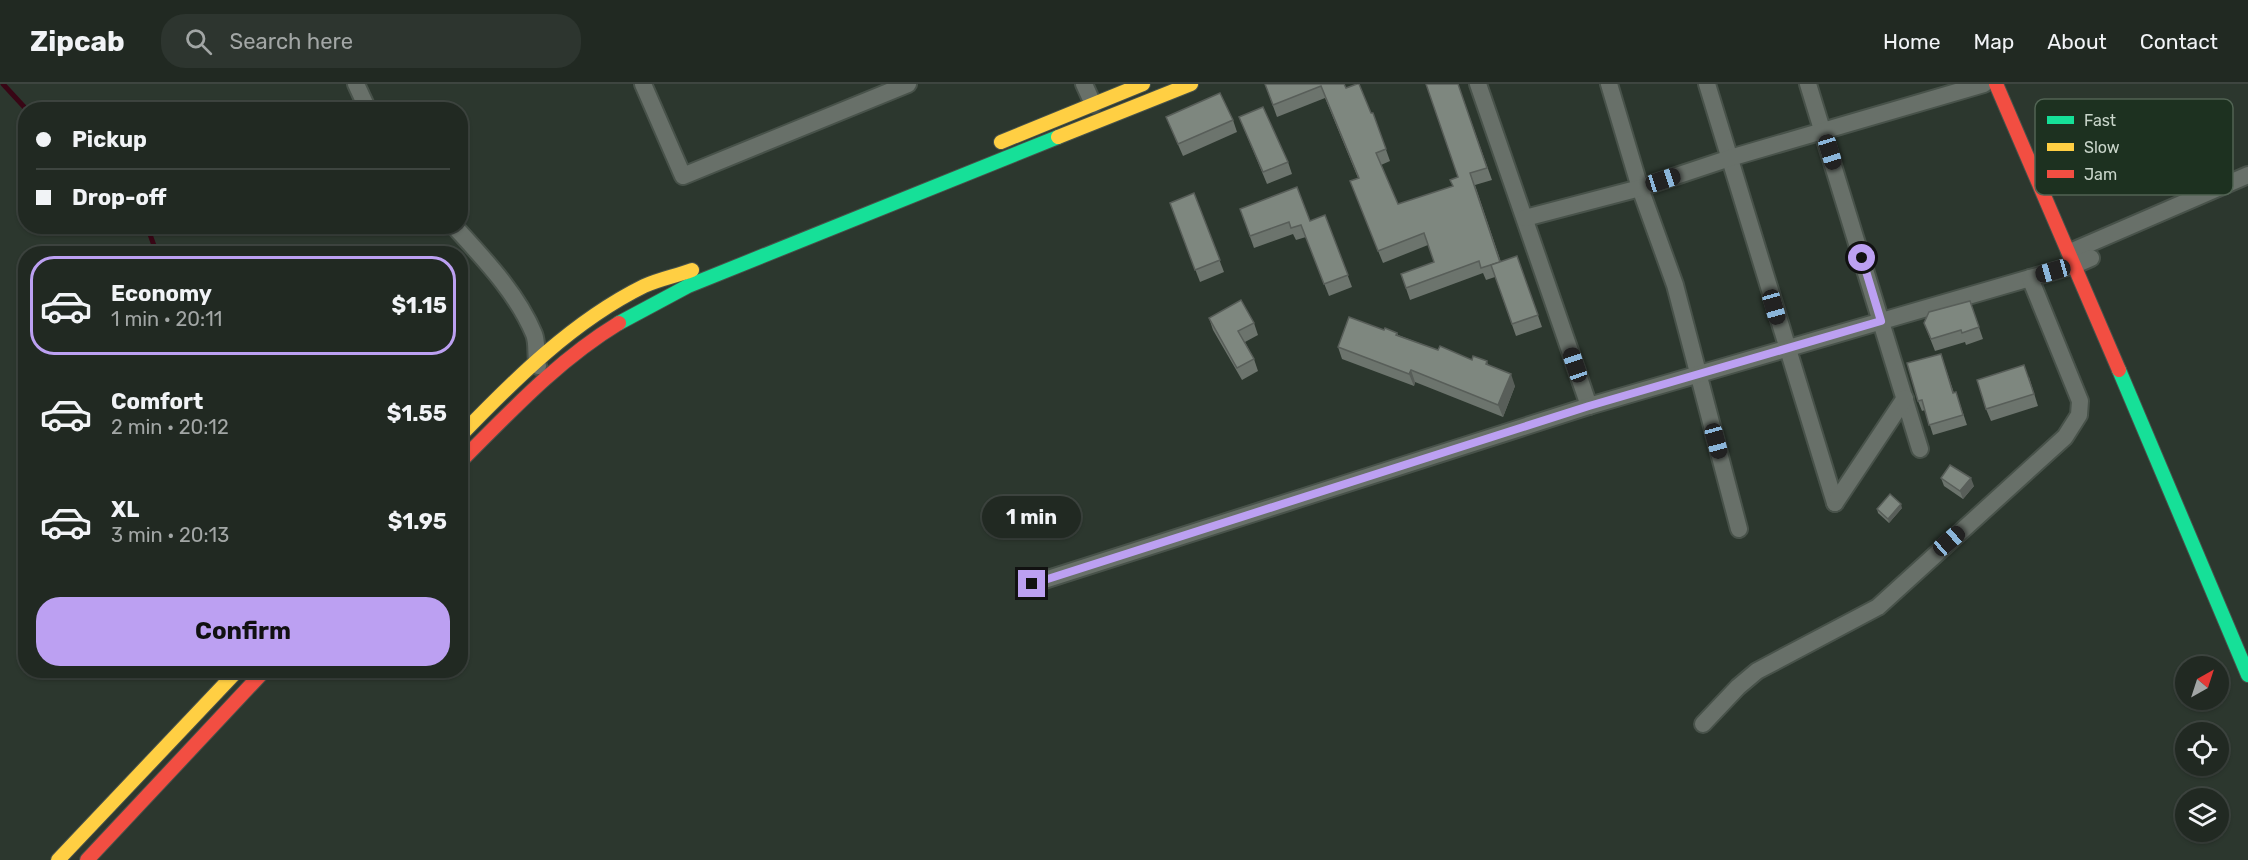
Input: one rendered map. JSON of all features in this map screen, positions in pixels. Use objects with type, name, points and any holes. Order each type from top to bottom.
[{"type":"main road","points":[[992,146],[1143,84]]},
{"type":"main road","points":[[468,454],[576,352],[599,335],[688,286],[1191,84]]},
{"type":"main road","points":[[1996,84],[2035,160]]},
{"type":"main road","points":[[2053,195],[2083,254],[2248,675]]},
{"type":"main road","points":[[468,428],[537,361],[570,333],[647,284],[704,265]]},
{"type":"main road","points":[[58,860],[230,678]]},
{"type":"main road","points":[[87,860],[258,678]]},
{"type":"street","points":[[356,84],[364,102]]},
{"type":"street","points":[[643,84],[683,176],[908,84]]},
{"type":"street","points":[[1084,84],[1093,105]]},
{"type":"street","points":[[1478,84],[1589,406]]},
{"type":"street","points":[[1609,84],[1640,188],[1675,285],[1739,530]]},
{"type":"street","points":[[1707,84],[1835,503],[1905,398]]},
{"type":"street","points":[[1808,84],[1920,449]]},
{"type":"street","points":[[1525,218],[1640,188],[1730,158],[1984,84]]},
{"type":"street","points":[[2233,182],[2248,175]]},
{"type":"street","points":[[1032,584],[1589,406],[2030,278],[2206,195]]},
{"type":"street","points":[[461,234],[487,262],[516,302],[535,336],[539,370],[546,378]]},
{"type":"street","points":[[1703,724],[1738,687],[1757,671],[1878,607],[2066,437],[2079,415],[2080,401],[2030,278]]},
{"type":"building","points":[[1265,84],[1344,84],[1346,88],[1359,84],[1371,113],[1373,113],[1386,149],[1376,153],[1398,204],[1453,186],[1450,180],[1458,177],[1426,84],[1458,84],[1487,168],[1470,173],[1500,262],[1481,268],[1479,261],[1406,288],[1401,274],[1434,262],[1424,233],[1378,251],[1350,181],[1359,178],[1321,86],[1273,105]]},
{"type":"building","points":[[1220,93],[1233,120],[1178,144],[1166,117]]},
{"type":"building","points":[[1263,107],[1288,162],[1263,172],[1239,117]]},
{"type":"building","points":[[1297,187],[1310,221],[1325,215],[1348,275],[1324,284],[1301,225],[1291,228],[1289,222],[1250,236],[1240,209]]},
{"type":"building","points":[[1194,193],[1220,260],[1195,270],[1170,203]]},
{"type":"building","points":[[1517,256],[1538,315],[1512,324],[1491,265]]},
{"type":"building","points":[[1241,300],[1254,323],[1238,331],[1254,359],[1237,368],[1209,318]]},
{"type":"building","points":[[1970,301],[1979,327],[1931,339],[1924,323],[1929,312]]},
{"type":"building","points":[[1349,317],[1384,330],[1385,328],[1397,333],[1396,335],[1438,350],[1440,346],[1472,360],[1473,356],[1511,374],[1498,405],[1411,370],[1409,374],[1338,347]]},
{"type":"building","points":[[1941,354],[1953,393],[1956,392],[1963,415],[1929,425],[1922,400],[1918,401],[1907,363]]},
{"type":"building","points":[[2024,365],[2034,394],[1986,409],[1977,380]]},
{"type":"building","points":[[1950,465],[1971,478],[1960,491],[1941,478]]},
{"type":"building","points":[[1890,494],[1901,504],[1888,519],[1877,509]]},
{"type":"waterway","points":[[3,84],[20,102]]},
{"type":"waterway","points":[[150,234],[154,246]]},
{"type":"traffic: fast","points":[[619,323],[688,286],[1058,137]]},
{"type":"traffic: fast","points":[[2119,370],[2248,675]]},
{"type":"traffic: slow","points":[[1001,142],[1143,84]]},
{"type":"traffic: slow","points":[[1058,137],[1191,84]]},
{"type":"traffic: slow","points":[[468,428],[523,373],[593,316],[644,286],[692,270]]},
{"type":"traffic: slow","points":[[58,860],[230,678]]},
{"type":"traffic: jam","points":[[1996,84],[2035,175]]},
{"type":"traffic: jam","points":[[2044,195],[2119,370]]},
{"type":"traffic: jam","points":[[468,454],[555,370],[575,353],[619,323]]},
{"type":"traffic: jam","points":[[87,860],[258,678]]},
{"type":"route","points":[[1032,584],[1589,406],[1881,321],[1862,258]]}]
